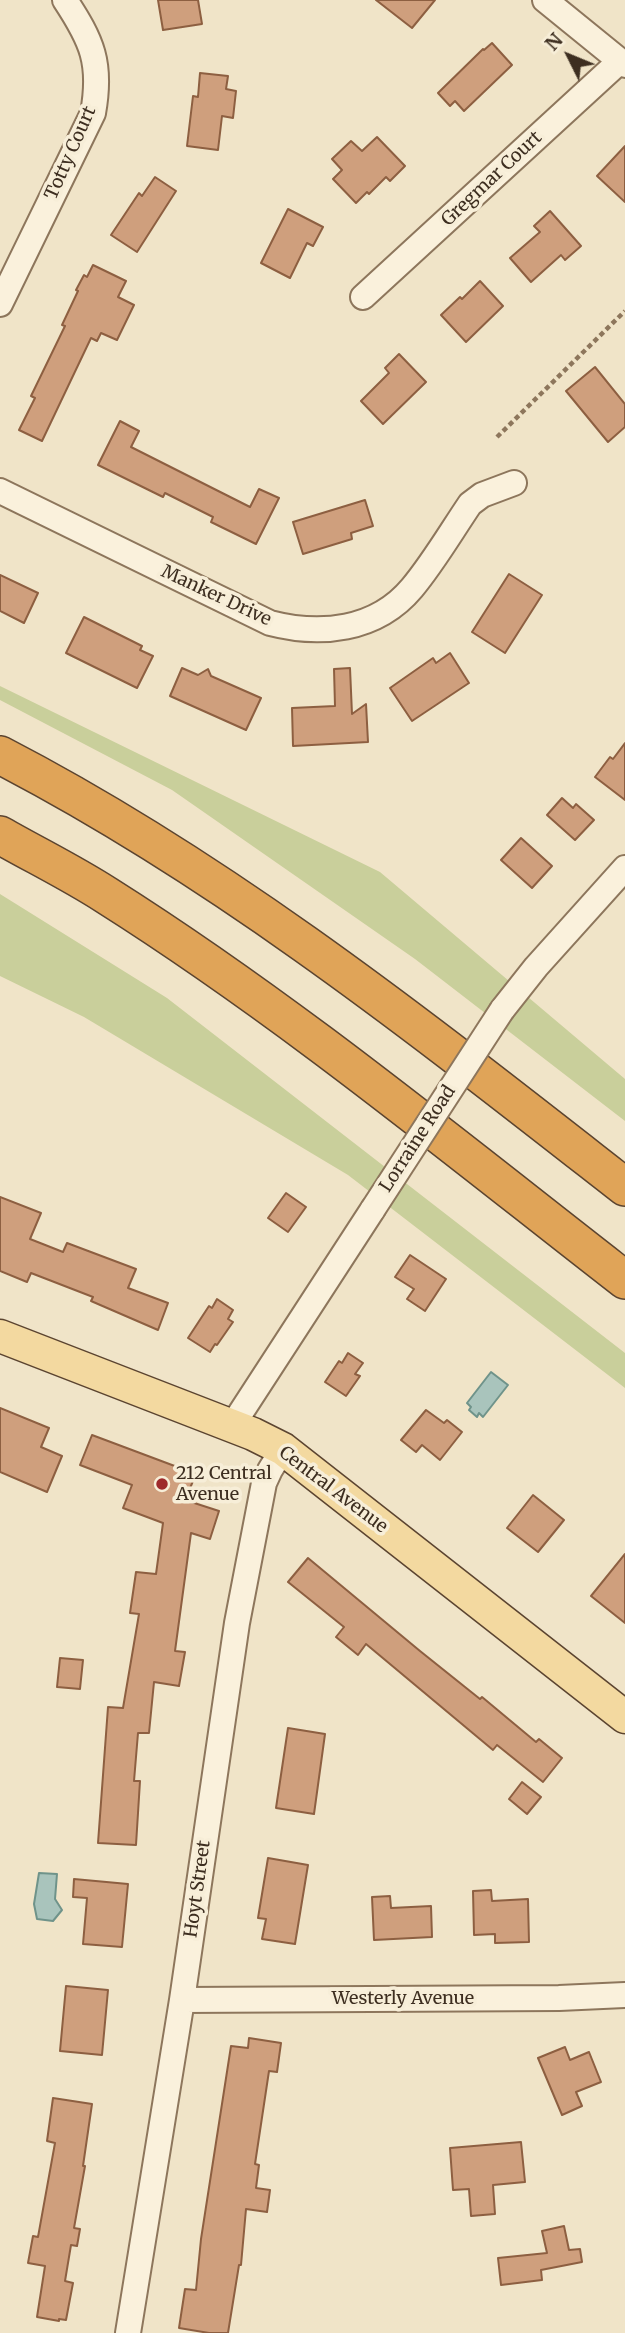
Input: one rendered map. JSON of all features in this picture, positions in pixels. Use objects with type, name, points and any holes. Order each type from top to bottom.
[{"type":"highway","points":[[0,755],[138,833],[264,915],[400,1012],[625,1186]]},
{"type":"highway","points":[[0,835],[104,893],[229,976],[360,1073],[625,1280]]},
{"type":"main road","name":"Central Avenue","points":[[0,1336],[232,1426],[283,1450],[625,1717]]},
{"type":"street","name":"Totty Court","points":[[0,304],[93,113],[97,82],[93,52],[85,30],[65,0]]},
{"type":"street","points":[[545,0],[622,63]]},
{"type":"street","name":"Gregmar Court","points":[[363,297],[622,63]]},
{"type":"street","name":"Manker Drive","points":[[0,491],[270,623],[294,629],[320,631],[346,628],[370,620],[393,607],[411,589],[470,504],[482,495],[514,483]]},
{"type":"street","name":"Lorraine Road","points":[[232,1426],[502,1010],[536,967],[625,868]]},
{"type":"street","name":"Hoyt Street","points":[[128,2333],[182,2000],[237,1623],[264,1483],[283,1450]]},
{"type":"street","name":"Westerly Avenue","points":[[182,2000],[559,1998],[625,1995]]},
{"type":"path","points":[[497,438],[625,311]]},
{"type":"green space","points":[[0,686],[380,872],[625,1079],[625,1121],[415,959],[172,790],[0,700]]},
{"type":"green space","points":[[0,894],[167,998],[625,1353],[625,1388],[348,1175],[84,1017],[0,976]]},
{"type":"water","points":[[491,1372],[508,1385],[483,1417],[479,1413],[477,1417],[469,1410],[471,1407],[467,1403]]},
{"type":"water","points":[[39,1873],[57,1874],[55,1899],[62,1910],[53,1921],[37,1919],[34,1904]]},
{"type":"building","points":[[158,0],[198,0],[202,24],[163,30]]},
{"type":"building","points":[[376,0],[435,0],[412,28]]},
{"type":"building","points":[[492,43],[512,65],[464,111],[455,101],[450,106],[438,93]]},
{"type":"building","points":[[200,73],[228,76],[226,89],[236,91],[233,118],[222,116],[218,150],[187,146],[193,96],[198,97]]},
{"type":"building","points":[[377,137],[405,166],[390,181],[386,177],[356,203],[333,179],[342,170],[332,159],[351,141],[362,151]]},
{"type":"building","points":[[625,146],[625,202],[597,176]]},
{"type":"building","points":[[155,177],[176,191],[137,252],[111,235],[139,193],[142,196]]},
{"type":"building","points":[[288,209],[323,227],[313,246],[307,243],[290,278],[261,263]]},
{"type":"building","points":[[550,211],[581,246],[565,260],[561,255],[531,282],[510,258],[540,232],[534,226]]},
{"type":"building","points":[[93,265],[126,281],[118,297],[134,305],[117,340],[101,333],[97,341],[91,338],[42,441],[19,430],[35,398],[31,396],[65,326],[62,325],[78,291],[76,290]]},
{"type":"building","points":[[480,281],[503,306],[466,342],[441,315]]},
{"type":"building","points":[[399,354],[426,382],[383,424],[361,401],[389,373],[385,368]]},
{"type":"building","points":[[595,367],[625,404],[625,427],[608,442],[566,391]]},
{"type":"building","points":[[120,421],[139,431],[131,447],[250,507],[259,489],[279,498],[256,544],[211,522],[213,517],[165,493],[163,497],[98,465]]},
{"type":"building","points":[[365,500],[373,526],[351,533],[352,539],[303,554],[293,522]]},
{"type":"building","points":[[509,574],[542,595],[505,653],[472,632]]},
{"type":"building","points":[[0,575],[38,593],[24,623],[0,611]]},
{"type":"building","points":[[84,617],[142,646],[140,650],[153,656],[137,688],[66,653]]},
{"type":"building","points":[[450,653],[469,683],[412,721],[390,688],[433,658],[436,663]]},
{"type":"building","points":[[182,668],[198,675],[208,669],[211,676],[261,698],[246,730],[170,696]]},
{"type":"building","points":[[350,668],[352,714],[366,704],[368,742],[293,746],[292,708],[335,706],[334,669]]},
{"type":"building","points":[[625,743],[625,800],[595,777]]},
{"type":"building","points":[[562,798],[573,808],[576,804],[594,820],[575,840],[547,815]]},
{"type":"building","points":[[521,838],[552,866],[532,888],[501,860]]},
{"type":"building","points":[[286,1193],[306,1207],[288,1232],[268,1218]]},
{"type":"building","points":[[0,1197],[41,1213],[30,1239],[63,1252],[67,1243],[136,1269],[128,1288],[168,1303],[158,1330],[91,1301],[93,1297],[31,1273],[27,1282],[0,1271]]},
{"type":"building","points":[[410,1255],[446,1279],[425,1311],[407,1299],[414,1289],[395,1277]]},
{"type":"building","points":[[217,1299],[233,1310],[228,1319],[233,1322],[210,1352],[188,1338],[209,1306],[212,1308]]},
{"type":"building","points":[[348,1353],[363,1363],[355,1374],[360,1376],[346,1396],[325,1382]]},
{"type":"building","points":[[0,1408],[49,1428],[41,1447],[62,1456],[47,1492],[0,1472]]},
{"type":"building","points":[[426,1410],[444,1423],[447,1420],[462,1432],[440,1460],[422,1445],[416,1452],[401,1440]]},
{"type":"building","points":[[92,1435],[196,1474],[185,1500],[219,1511],[210,1539],[191,1533],[175,1651],[185,1652],[179,1686],[154,1682],[149,1733],[138,1733],[134,1781],[140,1781],[136,1845],[98,1843],[108,1707],[123,1708],[139,1614],[130,1613],[136,1572],[156,1574],[163,1523],[123,1508],[132,1485],[80,1465]]},
{"type":"building","points":[[533,1495],[564,1520],[538,1552],[507,1528]]},
{"type":"building","points":[[625,1554],[625,1623],[591,1596]]},
{"type":"building","points":[[308,1558],[480,1699],[482,1697],[536,1742],[539,1739],[562,1758],[543,1782],[497,1745],[493,1750],[366,1644],[358,1655],[336,1637],[344,1627],[288,1582]]},
{"type":"building","points":[[60,1658],[83,1660],[80,1689],[57,1687]]},
{"type":"building","points":[[288,1728],[325,1734],[314,1814],[276,1808]]},
{"type":"building","points":[[522,1782],[541,1797],[527,1814],[509,1799]]},
{"type":"building","points":[[268,1858],[308,1865],[295,1944],[262,1939],[266,1919],[258,1918]]},
{"type":"building","points":[[74,1879],[128,1884],[122,1947],[83,1944],[87,1898],[73,1897]]},
{"type":"building","points":[[491,1890],[492,1901],[528,1899],[529,1942],[495,1943],[495,1934],[474,1935],[473,1891]]},
{"type":"building","points":[[390,1896],[391,1908],[431,1906],[432,1937],[374,1940],[372,1897]]},
{"type":"building","points":[[66,1986],[108,1990],[102,2055],[60,2051]]},
{"type":"building","points":[[249,2038],[281,2043],[277,2072],[269,2071],[255,2164],[259,2165],[256,2188],[270,2190],[267,2212],[246,2209],[241,2265],[228,2333],[179,2328],[185,2289],[196,2290],[201,2239],[231,2046],[248,2048]]},
{"type":"building","points":[[565,2047],[570,2060],[589,2052],[601,2082],[576,2092],[582,2106],[562,2115],[538,2058]]},
{"type":"building","points":[[53,2098],[92,2104],[74,2228],[80,2229],[77,2246],[71,2245],[65,2281],[73,2283],[66,2320],[59,2321],[37,2317],[45,2266],[28,2263],[33,2236],[38,2237],[55,2143],[47,2141]]},
{"type":"building","points":[[521,2142],[525,2182],[493,2185],[495,2214],[471,2216],[469,2189],[453,2190],[450,2148]]},
{"type":"building","points":[[564,2226],[569,2250],[580,2249],[582,2262],[541,2270],[542,2280],[501,2285],[498,2258],[547,2253],[542,2231]]},
{"type":"place","name":"212 Central Avenue","points":[[162,1484]]}]
